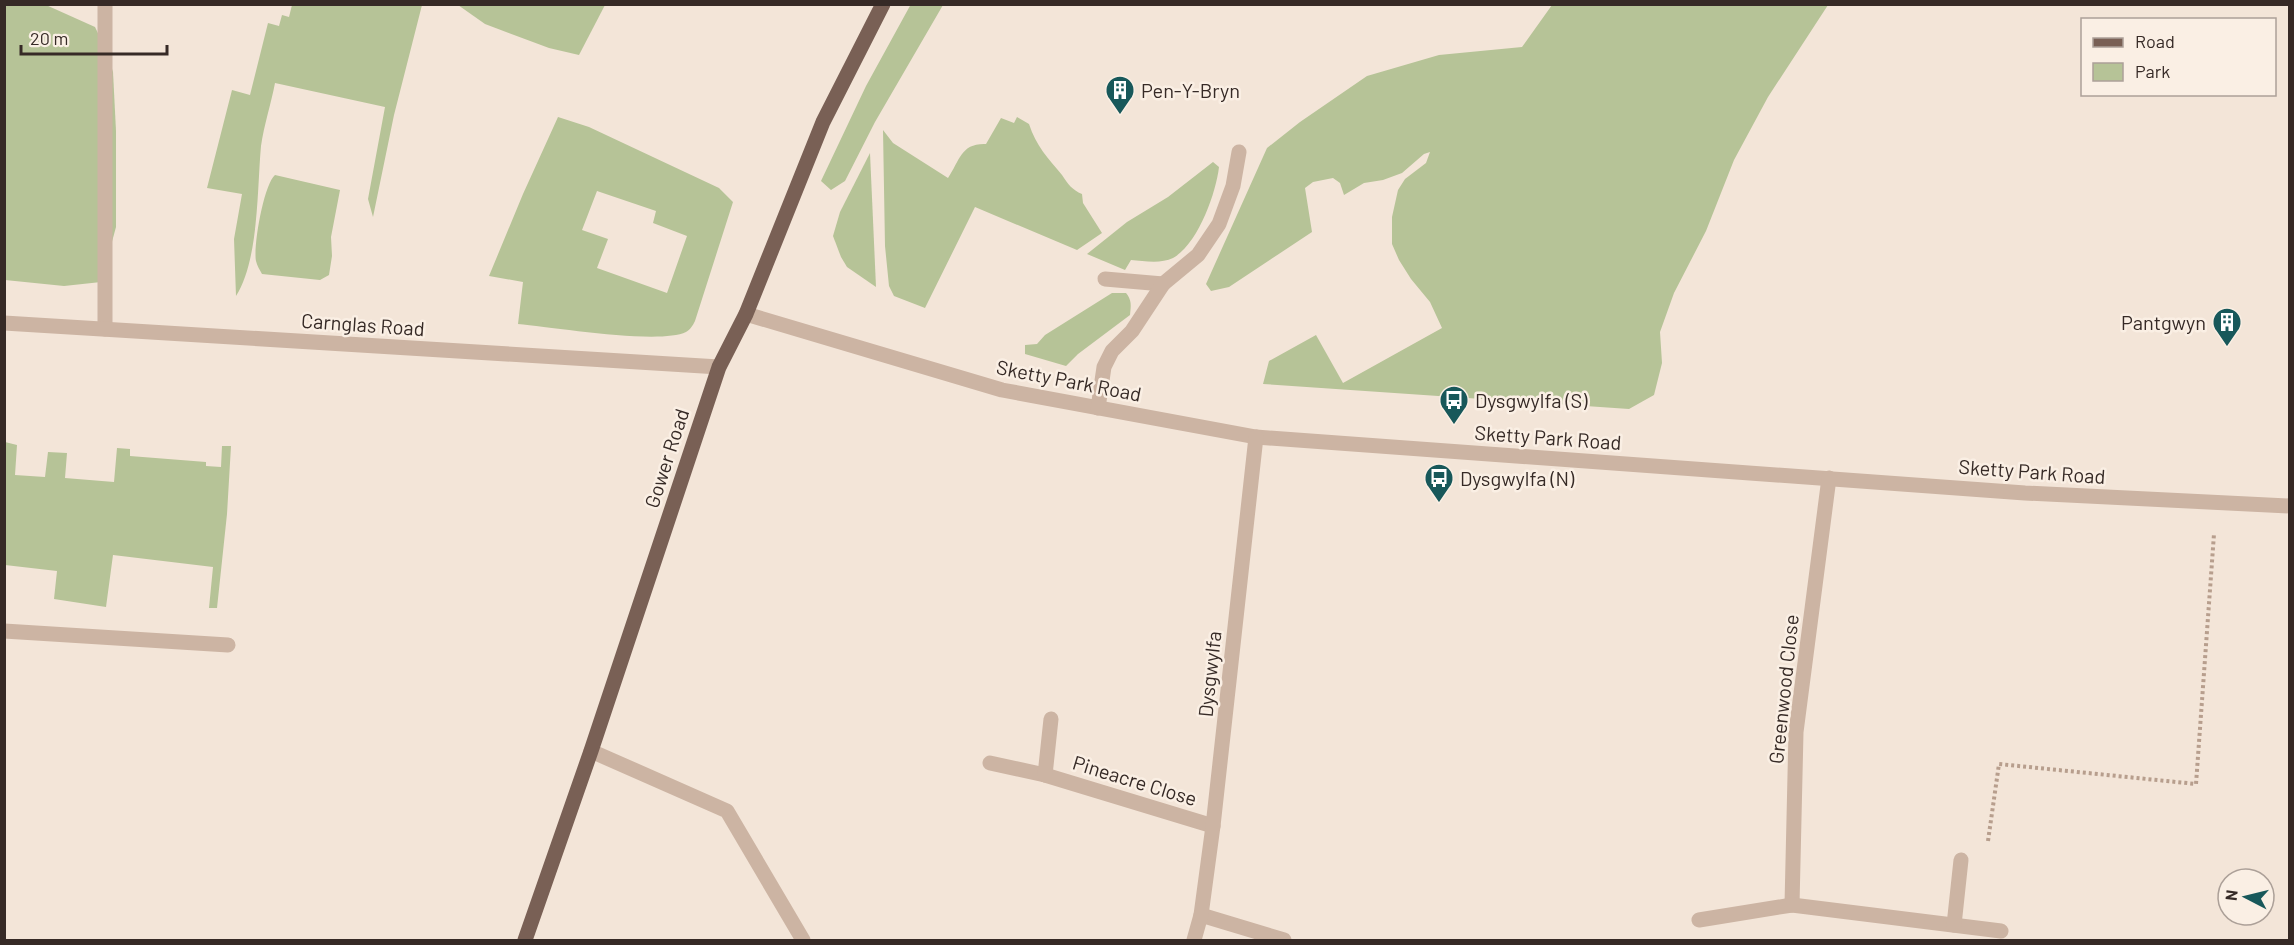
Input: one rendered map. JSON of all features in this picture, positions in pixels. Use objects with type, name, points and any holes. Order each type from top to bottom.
[{"type":"main road","name":"Gower Road","points":[[525,940],[591,751],[719,367],[746,314],[823,122],[884,4]]},
{"type":"street","points":[[105,4],[105,329]]},
{"type":"street","points":[[1098,408],[1104,367],[1112,351],[1132,331],[1162,284],[1198,255],[1219,224],[1233,186],[1239,152]]},
{"type":"street","points":[[1106,279],[1162,284]]},
{"type":"street","name":"Sketty Park Road","points":[[746,314],[1002,390],[1256,437],[2025,493],[2289,506]]},
{"type":"street","name":"Carnglas Road","points":[[4,323],[719,367]]},
{"type":"street","name":"Dysgwylfa","points":[[1194,940],[1201,915],[1213,826],[1256,437]]},
{"type":"street","name":"Greenwood Close","points":[[1791,905],[1796,732],[1829,478]]},
{"type":"street","points":[[4,631],[228,645]]},
{"type":"street","name":"Pineacre Close","points":[[1045,775],[1052,719]]},
{"type":"street","points":[[591,751],[727,812],[803,940]]},
{"type":"street","name":"Pineacre Close","points":[[990,763],[1045,775],[1213,826]]},
{"type":"street","points":[[1954,925],[1961,860]]},
{"type":"street","points":[[1699,920],[1791,905],[2001,931]]},
{"type":"street","points":[[1201,915],[1284,940]]},
{"type":"path","points":[[1961,860],[1986,851],[1999,764],[2196,784],[2216,502]]},
{"type":"green space","points":[[911,4],[943,5],[875,122],[845,181],[831,190],[821,181],[866,86]]},
{"type":"green space","points":[[5,5],[46,5],[95,27],[107,52],[113,72],[116,131],[116,227],[101,282],[64,286],[5,280]]},
{"type":"green space","points":[[292,5],[422,5],[394,115],[373,217],[368,199],[385,107],[275,83],[261,146],[253,244],[244,281],[236,296],[234,239],[242,194],[207,188],[232,90],[250,95],[268,23],[279,26],[282,15],[289,17]]},
{"type":"green space","points":[[458,5],[605,5],[579,55],[549,48],[485,24]]},
{"type":"green space","points":[[1552,5],[1828,5],[1768,97],[1734,160],[1706,231],[1674,293],[1660,332],[1662,363],[1654,395],[1629,409],[1263,384],[1269,361],[1316,335],[1343,383],[1442,328],[1430,302],[1411,279],[1392,244],[1392,217],[1398,190],[1405,179],[1426,163],[1430,152],[1424,154],[1402,173],[1383,180],[1364,183],[1344,195],[1340,183],[1333,178],[1313,182],[1305,188],[1312,232],[1229,287],[1211,291],[1206,284],[1267,148],[1300,122],[1367,76],[1439,55],[1522,47]]},
{"type":"green space","points":[[558,117],[589,127],[719,188],[733,202],[695,321],[691,327],[686,332],[672,336],[653,337],[518,324],[523,282],[489,276]],"holes":[[[597,191],[656,211],[653,223],[687,236],[667,293],[597,268],[608,239],[582,230]]]},
{"type":"green space","points":[[1017,117],[1029,124],[1035,139],[1047,157],[1070,186],[1082,194],[1083,203],[1102,233],[1077,250],[975,207],[925,308],[894,296],[889,286],[885,246],[883,130],[893,143],[948,178],[966,150],[971,146],[986,144],[1001,118],[1014,123]]},
{"type":"green space","points":[[870,153],[876,287],[847,267],[833,236],[840,212]]},
{"type":"green space","points":[[1213,162],[1219,167],[1210,204],[1190,242],[1173,258],[1158,262],[1131,260],[1125,270],[1087,254],[1127,222],[1168,197]]},
{"type":"green space","points":[[275,175],[340,190],[331,237],[332,256],[329,275],[320,280],[262,274],[257,265],[256,242],[260,216],[267,190]]},
{"type":"green space","points":[[1112,293],[1126,293],[1131,306],[1130,315],[1078,354],[1066,366],[1025,354],[1025,345],[1037,344],[1045,335]]},
{"type":"green space","points":[[5,442],[17,445],[15,475],[45,477],[48,452],[67,453],[65,478],[114,482],[117,448],[130,449],[130,456],[206,462],[206,466],[221,467],[222,446],[231,446],[227,514],[217,608],[209,608],[213,567],[113,555],[106,607],[54,599],[57,571],[5,565]]},
{"type":"place","name":"Pen-Y-Bryn","points":[[1120,116]]},
{"type":"place","name":"Pantgwyn","points":[[2227,348]]},
{"type":"place","name":"Dysgwylfa (S)","points":[[1454,426]]},
{"type":"place","name":"Dysgwylfa (N)","points":[[1439,504]]}]
